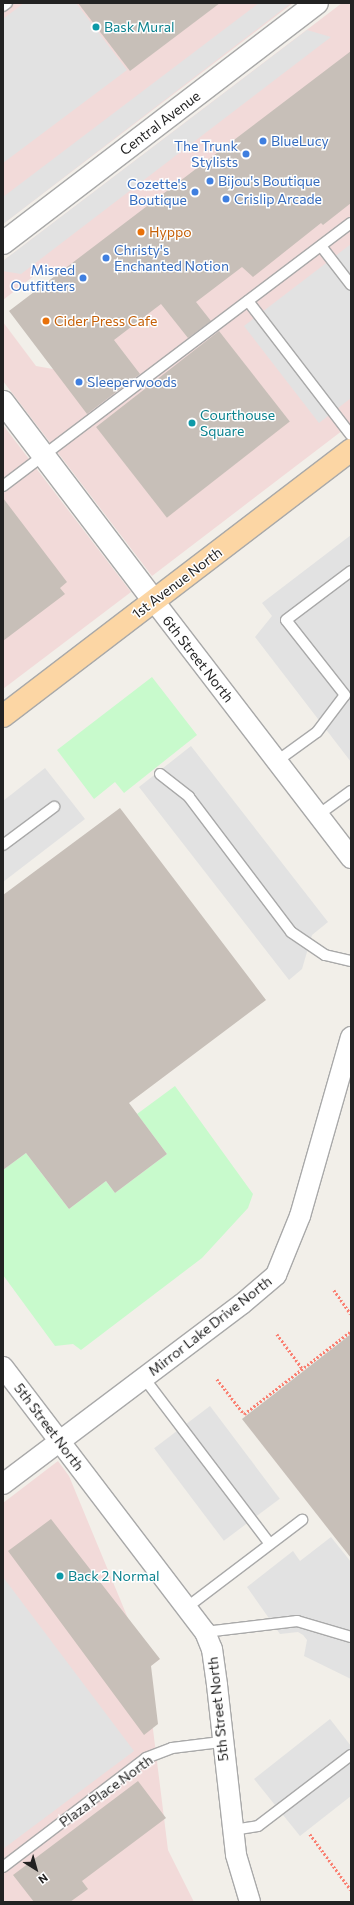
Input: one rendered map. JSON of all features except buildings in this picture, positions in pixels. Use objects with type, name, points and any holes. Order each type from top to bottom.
[{"type":"main road","name":"1st Avenue North","points":[[3,716],[351,450]]},
{"type":"street","name":"Central Avenue","points":[[3,243],[317,3]]},
{"type":"street","name":"6th Street North","points":[[3,402],[351,858]]},
{"type":"street","name":"Mirror Lake Drive North","points":[[3,1484],[242,1304],[276,1275],[282,1265],[300,1216],[351,1037]]},
{"type":"street","name":"5th Street North","points":[[3,1367],[205,1632],[212,1649],[221,1742],[233,1830],[250,1902]]},
{"type":"lane","points":[[3,6],[7,3]]},
{"type":"lane","points":[[3,486],[351,223]]},
{"type":"lane","points":[[321,246],[351,284]]},
{"type":"lane","points":[[248,301],[351,435]]},
{"type":"lane","points":[[277,761],[317,732],[348,691],[286,620],[351,571]]},
{"type":"lane","points":[[160,774],[189,797],[291,932],[325,955],[351,961]]},
{"type":"lane","points":[[318,815],[351,791]]},
{"type":"lane","points":[[3,845],[54,807]]},
{"type":"lane","points":[[144,1378],[270,1544]]},
{"type":"lane","points":[[186,1608],[302,1520]]},
{"type":"lane","points":[[205,1632],[297,1621],[351,1637]]},
{"type":"lane","name":"Plaza Place North","points":[[3,1867],[146,1758],[172,1748],[221,1742]]},
{"type":"lane","points":[[233,1830],[258,1826],[351,1755]]},
{"type":"path","points":[[334,1290],[351,1314]]},
{"type":"path","points":[[217,1379],[244,1414],[351,1331]]},
{"type":"path","points":[[277,1334],[302,1368]]},
{"type":"path","points":[[310,1834],[351,1890]]},
{"type":"shaded area","points":[[3,3],[293,3],[3,224]]},
{"type":"shaded area","points":[[24,3],[76,3],[127,70],[3,163],[3,19]]},
{"type":"shaded area","points":[[259,3],[291,3],[3,224],[3,197]]},
{"type":"shaded area","points":[[342,3],[351,3],[351,424],[152,576],[3,381],[3,322],[36,366],[53,369],[90,340],[92,323],[56,276],[39,272],[3,300],[3,261]]},
{"type":"shaded area","points":[[307,30],[331,37],[21,274],[3,271],[3,261]]},
{"type":"shaded area","points":[[351,244],[351,398],[319,423],[244,326]]},
{"type":"shaded area","points":[[3,425],[131,592],[3,689]]},
{"type":"shaded area","points":[[351,535],[351,762],[255,637],[272,616],[262,603]]},
{"type":"shaded area","points":[[191,746],[328,922],[312,935],[302,969],[289,980],[139,787]]},
{"type":"shaded area","points":[[45,768],[85,819],[3,882],[3,801]]},
{"type":"shaded area","points":[[210,1406],[280,1499],[224,1541],[154,1448]]},
{"type":"shaded area","points":[[58,1461],[69,1476],[144,1657],[168,1850],[194,1902],[3,1902],[3,1503]]},
{"type":"shaded area","points":[[331,1537],[351,1562],[351,1679],[304,1656],[307,1640],[303,1635],[298,1632],[280,1634],[247,1587],[293,1551],[300,1561]]},
{"type":"shaded area","points":[[3,1577],[134,1751],[3,1849]]},
{"type":"shaded area","points":[[330,1719],[351,1746],[351,1796],[300,1836],[254,1779]]},
{"type":"green space","points":[[152,677],[197,735],[124,793],[115,782],[94,799],[57,750]]},
{"type":"green space","points":[[175,1086],[253,1194],[248,1208],[202,1258],[81,1350],[73,1344],[55,1346],[3,1275],[3,1170],[26,1153],[69,1209],[106,1181],[115,1193],[167,1154],[137,1114]]},
{"type":"place","name":"Bask Mural","points":[[96,27]]},
{"type":"place","name":"BlueLucy","points":[[263,141]]},
{"type":"place","name":"The Trunk Stylists","points":[[246,154]]},
{"type":"place","name":"Bijou's Boutique","points":[[210,181]]},
{"type":"place","name":"Cozette's Boutique","points":[[195,192]]},
{"type":"place","name":"Crislip Arcade","points":[[226,199]]},
{"type":"place","name":"Hyppo","points":[[141,232]]},
{"type":"place","name":"Christy's Enchanted Notion","points":[[106,258]]},
{"type":"place","name":"Misred Outfitters","points":[[83,278]]},
{"type":"place","name":"Cider Press Cafe","points":[[46,321]]},
{"type":"place","name":"Sleeperwoods","points":[[79,382]]},
{"type":"place","name":"Courthouse Square","points":[[192,423]]},
{"type":"place","name":"Back 2 Normal","points":[[60,1576]]}]
